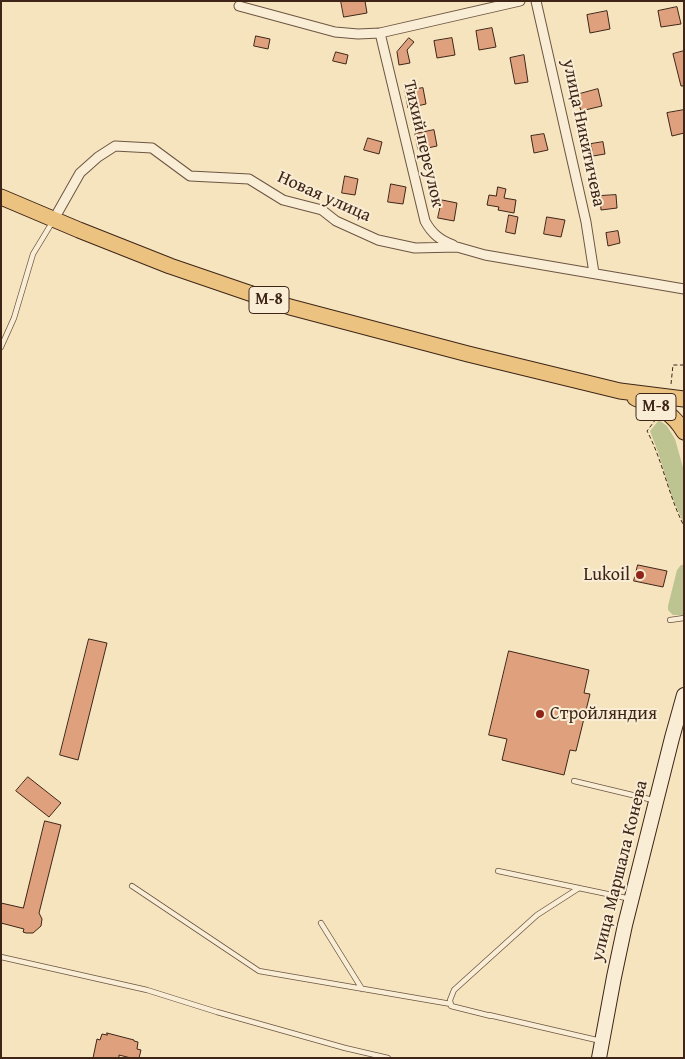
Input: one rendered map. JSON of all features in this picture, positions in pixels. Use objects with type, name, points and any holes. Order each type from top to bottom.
[{"type":"main road","name":"М-8","points":[[1,197],[170,266],[290,307],[468,354],[620,391],[684,399]]},
{"type":"main road","name":"М-8","points":[[620,391],[668,413],[678,422],[684,432]]},
{"type":"main road","name":"улица Маршала Конева","points":[[599,1058],[614,977],[632,899],[684,695]]},
{"type":"street","points":[[238,6],[335,32],[358,34],[380,33],[520,1]]},
{"type":"street","name":"улица Никитичева","points":[[536,1],[586,222],[594,273]]},
{"type":"street","name":"Тихий переулок","points":[[380,33],[425,221],[430,230],[440,240],[457,247]]},
{"type":"street","name":"Новая улица","points":[[54,219],[80,173],[98,157],[115,146],[152,148],[190,176],[249,179],[283,200],[322,210],[336,222],[378,240],[415,248],[457,247],[485,255],[684,289]]},
{"type":"lane","points":[[1,347],[14,318],[34,254],[54,219]]},
{"type":"lane","points":[[670,620],[684,618]]},
{"type":"lane","points":[[574,781],[657,801]]},
{"type":"lane","points":[[498,871],[632,899]]},
{"type":"lane","points":[[132,886],[259,971],[451,1004],[451,1006],[491,1016],[602,1041]]},
{"type":"lane","points":[[451,1004],[450,1000],[454,990],[537,915],[579,888]]},
{"type":"lane","points":[[321,924],[362,989]]},
{"type":"lane","points":[[1,957],[147,990],[226,1015],[344,1048],[388,1058]]},
{"type":"lane","points":[[480,1013],[491,1016]]},
{"type":"path","points":[[670,384],[673,366],[684,365]]},
{"type":"path","points":[[658,418],[647,431],[657,452],[671,497],[684,526]]},
{"type":"green space","points":[[659,420],[667,426],[675,439],[684,471],[684,524],[672,497],[650,431]]},
{"type":"green space","points":[[681,565],[684,565],[684,615],[673,615],[668,610],[668,606],[677,570]]},
{"type":"building","points":[[341,1],[365,1],[367,13],[344,17]]},
{"type":"building","points":[[677,7],[681,24],[661,27],[658,11]]},
{"type":"building","points":[[607,11],[610,29],[590,33],[587,15]]},
{"type":"building","points":[[492,28],[496,47],[479,50],[476,31]]},
{"type":"building","points":[[256,36],[270,39],[268,49],[254,46]]},
{"type":"building","points":[[409,38],[414,42],[407,50],[410,63],[399,65],[397,52]]},
{"type":"building","points":[[452,38],[455,55],[437,58],[434,41]]},
{"type":"building","points":[[684,51],[684,86],[681,86],[673,54]]},
{"type":"building","points":[[336,52],[348,55],[346,64],[333,61]]},
{"type":"building","points":[[524,55],[528,82],[515,84],[510,58]]},
{"type":"building","points":[[423,88],[426,104],[408,108],[405,91]]},
{"type":"building","points":[[598,89],[602,106],[581,111],[576,95]]},
{"type":"building","points":[[684,110],[684,133],[672,136],[667,113]]},
{"type":"building","points":[[434,130],[437,146],[418,150],[415,134]]},
{"type":"building","points":[[544,134],[548,150],[534,153],[531,136]]},
{"type":"building","points":[[368,138],[382,142],[379,154],[364,150]]},
{"type":"building","points":[[603,142],[605,154],[593,156],[591,144]]},
{"type":"building","points":[[345,176],[358,179],[355,195],[342,193]]},
{"type":"building","points":[[391,184],[406,187],[403,204],[388,202]]},
{"type":"building","points":[[498,187],[506,189],[504,198],[516,200],[514,213],[498,210],[499,207],[487,205],[489,195],[496,196]]},
{"type":"building","points":[[616,195],[617,208],[601,210],[600,196]]},
{"type":"building","points":[[442,200],[457,203],[454,221],[438,218]]},
{"type":"building","points":[[509,215],[518,217],[515,234],[506,232]]},
{"type":"building","points":[[547,217],[565,220],[561,237],[544,234]]},
{"type":"building","points":[[618,231],[620,243],[608,246],[606,233]]},
{"type":"building","points":[[638,565],[667,571],[663,587],[634,581]]},
{"type":"building","points":[[89,639],[107,643],[78,760],[60,755]]},
{"type":"building","name":"Стройляндия","points":[[509,651],[589,670],[584,693],[590,694],[576,751],[570,750],[564,775],[502,760],[507,739],[489,735]]},
{"type":"building","points":[[28,777],[61,803],[49,817],[16,791]]},
{"type":"building","points":[[45,821],[61,825],[39,913],[42,919],[41,926],[33,933],[26,933],[23,932],[24,929],[1,923],[1,903],[23,908]]},
{"type":"building","points":[[107,1033],[138,1042],[137,1049],[141,1050],[139,1058],[119,1055],[119,1058],[93,1058],[97,1039],[100,1040],[102,1034],[107,1035]]},
{"type":"place","name":"Lukoil","points":[[640,575]]},
{"type":"place","name":"Стройляндия","points":[[540,714]]}]
